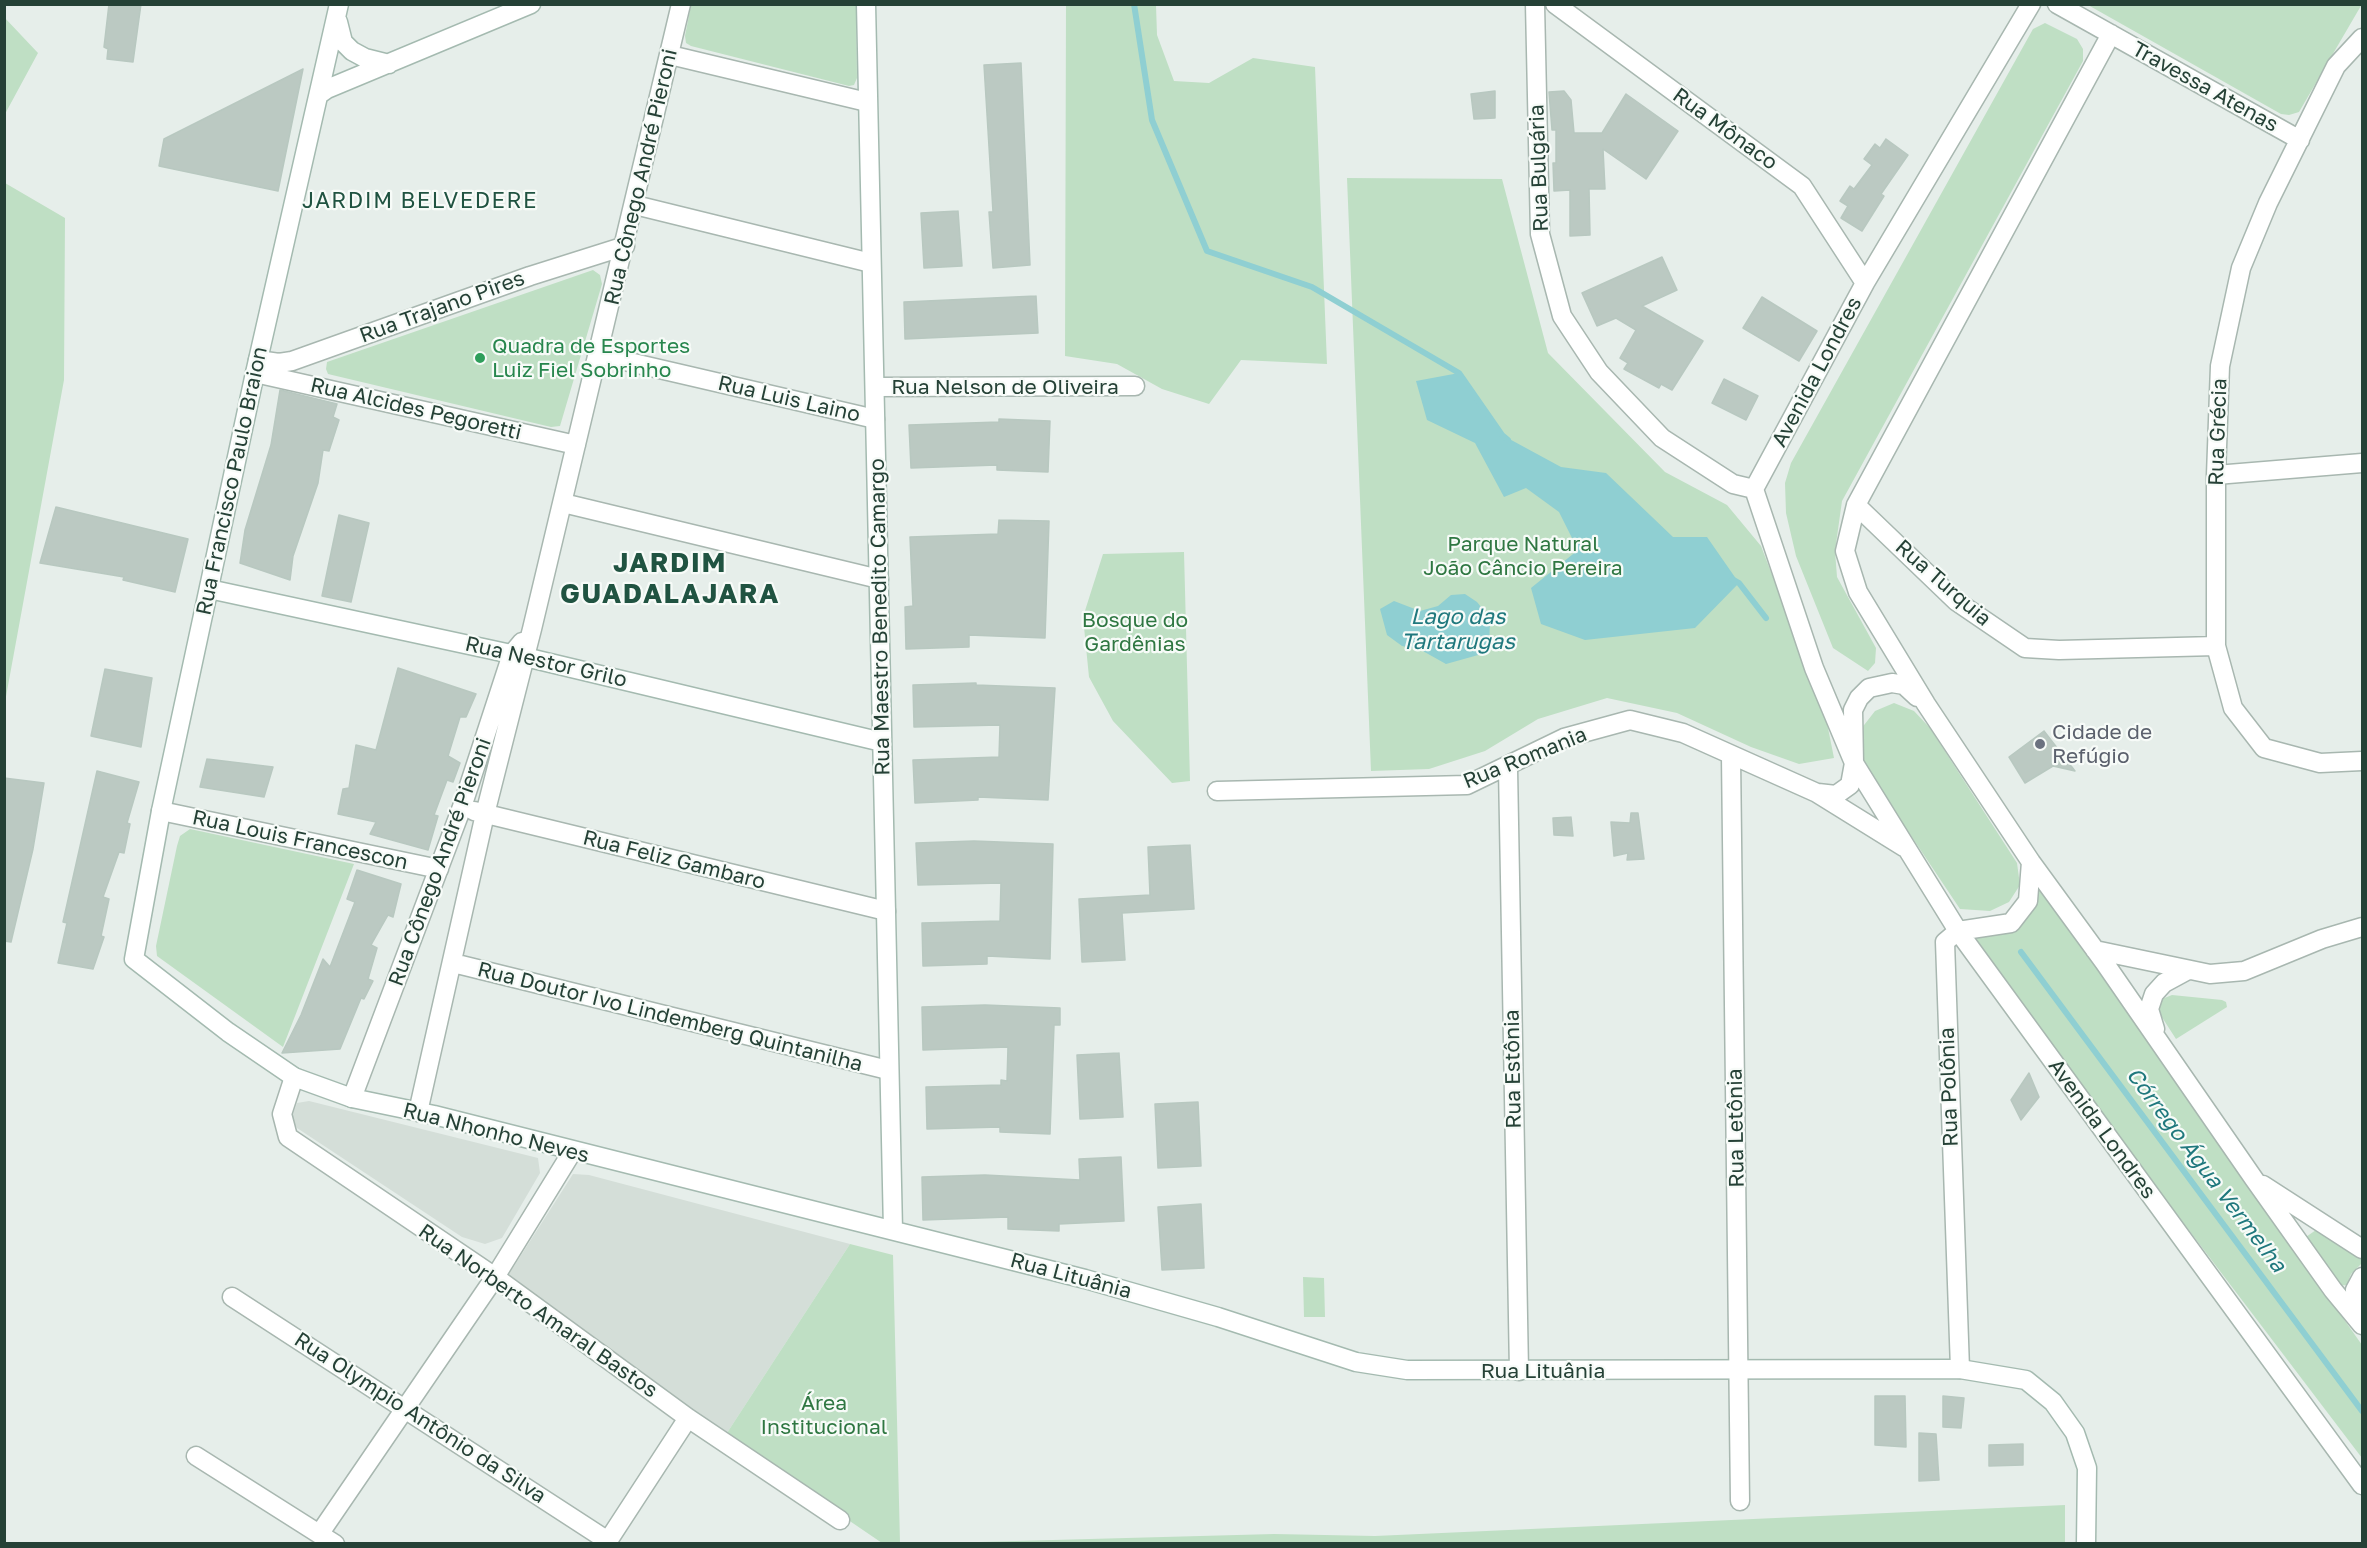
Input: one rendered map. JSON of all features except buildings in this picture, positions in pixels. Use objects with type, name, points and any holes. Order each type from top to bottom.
[{"type":"street","points":[[320,94],[531,4]]},
{"type":"street","name":"Rua Cônego André Pieroni","points":[[352,1098],[519,655],[532,628],[635,205],[681,4]]},
{"type":"street","name":"Rua Maestro Benedito Camargo","points":[[866,4],[893,1230]]},
{"type":"street","name":"Rua Bulgária","points":[[1535,4],[1540,234],[1562,316],[1599,372],[1662,438],[1733,483],[1754,489]]},
{"type":"street","name":"Rua Mônaco","points":[[1555,4],[1802,186],[1865,283]]},
{"type":"street","name":"Avenida Londres","points":[[2031,4],[1865,283],[1754,489],[1814,668],[1854,764],[1958,931],[2362,1485]]},
{"type":"street","name":"Travessa Atenas","points":[[2057,4],[2300,140]]},
{"type":"street","points":[[338,8],[343,42],[365,58],[388,64]]},
{"type":"street","name":"Rua Francisco Paulo Braion","points":[[134,959],[161,811],[256,366],[338,8]]},
{"type":"street","points":[[2111,34],[1856,505],[1845,551],[1858,592],[1926,704],[2031,862],[2333,1290],[2361,1323]]},
{"type":"street","name":"Rua Grécia","points":[[2362,38],[2336,66],[2268,203],[2241,268],[2220,366],[2216,475],[2216,646],[2233,708],[2264,748],[2320,763],[2362,761]]},
{"type":"street","points":[[670,55],[867,102]]},
{"type":"street","points":[[635,205],[871,263]]},
{"type":"street","name":"Rua Trajano Pires","points":[[256,366],[292,361],[530,276],[625,246]]},
{"type":"street","name":"Rua Luis Laino","points":[[598,355],[875,419]]},
{"type":"street","name":"Rua Alcides Pegoretti","points":[[256,366],[576,445]]},
{"type":"street","name":"Rua Nelson de Oliveira","points":[[874,387],[1135,386]]},
{"type":"street","points":[[2216,475],[2362,463]]},
{"type":"street","points":[[563,503],[879,579]]},
{"type":"street","name":"Rua Turquia","points":[[1856,505],[1956,601],[2025,648],[2060,650],[2216,646]]},
{"type":"street","name":"Rua Nestor Grilo","points":[[209,589],[519,655],[882,742]]},
{"type":"street","name":"Rua Cônego André Pieroni","points":[[418,1112],[453,963],[519,655]]},
{"type":"street","points":[[1817,793],[1836,795],[1850,785],[1854,764],[1853,710],[1859,698],[1869,688],[1892,683],[1904,685],[1926,704]]},
{"type":"street","name":"Rua Romania","points":[[1217,791],[1467,785],[1508,768],[1564,738],[1630,720],[1683,733],[1817,793],[1907,849]]},
{"type":"street","name":"Rua Letônia","points":[[1731,756],[1740,1501]]},
{"type":"street","name":"Rua Estônia","points":[[1508,768],[1519,1371]]},
{"type":"street","name":"Rua Feliz Gambaro","points":[[462,807],[886,911]]},
{"type":"street","name":"Rua Louis Francescon","points":[[161,811],[439,868]]},
{"type":"street","points":[[1958,931],[2012,923],[2028,901],[2031,862]]},
{"type":"street","points":[[2095,950],[2210,974],[2244,971],[2322,939],[2362,927]]},
{"type":"street","name":"Rua Polônia","points":[[1958,931],[1945,942],[1944,959],[1960,1369]]},
{"type":"street","name":"Rua Nhonho Neves","points":[[134,959],[228,1032],[294,1077],[352,1098],[418,1112],[893,1230]]},
{"type":"street","name":"Rua Doutor Ivo Lindemberg Quintanilha","points":[[453,963],[888,1070]]},
{"type":"street","points":[[2159,1041],[2149,1010],[2154,994],[2164,983],[2188,970]]},
{"type":"street","name":"Rua Norberto Amaral Bastos","points":[[294,1077],[282,1114],[288,1137],[495,1277],[688,1418],[840,1520]]},
{"type":"street","points":[[320,1533],[495,1277],[572,1152]]},
{"type":"street","points":[[2254,1179],[2362,1249]]},
{"type":"street","name":"Rua Lituânia","points":[[893,1230],[1144,1295],[1356,1362],[1407,1370],[1960,1369],[2026,1380],[2053,1402],[2075,1433],[2087,1468],[2086,1544]]},
{"type":"street","points":[[2361,1323],[2355,1290],[2362,1277]]},
{"type":"street","name":"Rua Olympio Antônio da Silva","points":[[231,1297],[406,1408],[607,1542]]},
{"type":"street","points":[[607,1542],[688,1418]]},
{"type":"street","points":[[195,1456],[335,1544]]},
{"type":"shaded area","points":[[309,1101],[538,1158],[540,1173],[502,1238],[485,1244],[462,1237],[297,1128],[291,1119],[297,1103]]},
{"type":"shaded area","points":[[573,1174],[589,1175],[850,1244],[725,1436],[513,1282],[509,1274]]},
{"type":"green space","points":[[2362,4],[2299,112],[2289,115],[2281,114],[2088,5]]},
{"type":"green space","points":[[691,5],[856,5],[857,78],[854,85],[849,86],[691,46],[686,43],[685,36]]},
{"type":"green space","points":[[1066,5],[1156,5],[1157,35],[1174,81],[1209,83],[1253,58],[1315,67],[1327,364],[1241,360],[1209,404],[1162,389],[1117,364],[1065,356]]},
{"type":"green space","points":[[4,17],[38,53],[5,114],[4,114]]},
{"type":"green space","points":[[2045,23],[2077,39],[2083,49],[2083,61],[1842,501],[1835,551],[1837,577],[1876,648],[1875,663],[1868,671],[1833,648],[1796,556],[1786,513],[1785,483],[1791,463],[2033,29]]},
{"type":"green space","name":"Parque Natural João Câncio Pereira","points":[[1347,178],[1502,179],[1548,353],[1665,472],[1727,505],[1761,546],[1825,713],[1834,758],[1799,764],[1751,747],[1677,713],[1607,698],[1538,719],[1485,751],[1429,769],[1371,771]]},
{"type":"green space","points":[[5,183],[65,218],[64,380],[5,702]]},
{"type":"green space","points":[[593,270],[600,275],[602,284],[560,426],[551,427],[328,374],[326,369],[327,362]]},
{"type":"green space","name":"Bosque do Gardênias","points":[[1184,552],[1190,781],[1172,783],[1113,721],[1089,677],[1083,617],[1103,554]]},
{"type":"green space","points":[[1894,703],[1914,711],[1930,728],[2017,863],[2020,885],[2009,902],[1990,911],[1960,909],[1863,764],[1861,729],[1875,711]]},
{"type":"green space","points":[[190,829],[354,864],[283,1047],[157,956],[156,946],[177,846],[180,836]]},
{"type":"green space","points":[[2036,881],[2362,1345],[2362,1458],[1963,933],[2014,925]]},
{"type":"green space","points":[[2172,995],[2222,1000],[2226,1002],[2227,1007],[2176,1039],[2158,1011],[2157,1001]]},
{"type":"green space","points":[[2316,1230],[2338,1238],[2362,1258],[2362,1263],[2351,1274],[2347,1285],[2337,1286],[2303,1239]]},
{"type":"green space","name":"Área Institucional","points":[[850,1244],[893,1255],[900,1543],[882,1543],[725,1436]]},
{"type":"green space","points":[[1303,1277],[1324,1278],[1325,1317],[1304,1317]]},
{"type":"green space","points":[[2065,1505],[2065,1544],[942,1543],[1274,1534],[1375,1536]]},
{"type":"water","points":[[1459,373],[1502,435],[1561,467],[1606,473],[1673,537],[1707,537],[1739,583],[1695,628],[1585,640],[1541,624],[1531,588],[1578,550],[1559,512],[1526,488],[1504,497],[1475,443],[1427,420],[1416,381]]},
{"type":"water","name":"Lago das Tartarugas","points":[[1465,594],[1477,602],[1490,618],[1489,652],[1446,664],[1421,650],[1402,646],[1387,635],[1380,609],[1394,601],[1420,611],[1438,606],[1451,595]]},
{"type":"waterway","name":"Córrego Água Vermelha","points":[[1134,4],[1152,120],[1207,251],[1312,287],[1459,373],[1502,435],[1508,440]]},
{"type":"waterway","name":"Córrego Água Vermelha","points":[[1732,579],[1739,583],[1766,618]]},
{"type":"waterway","name":"Córrego Água Vermelha","points":[[2021,952],[2362,1411]]},
{"type":"place","name":"Quadra de Esportes Luiz Fiel Sobrinho","points":[[480,358]]},
{"type":"place","name":"Cidade de Refúgio","points":[[2040,744]]},
{"type":"district","name":"JARDIM BELVEDERE","points":[[420,201]]},
{"type":"district","name":"JARDIM GUADALAJARA","points":[[670,578]]}]
